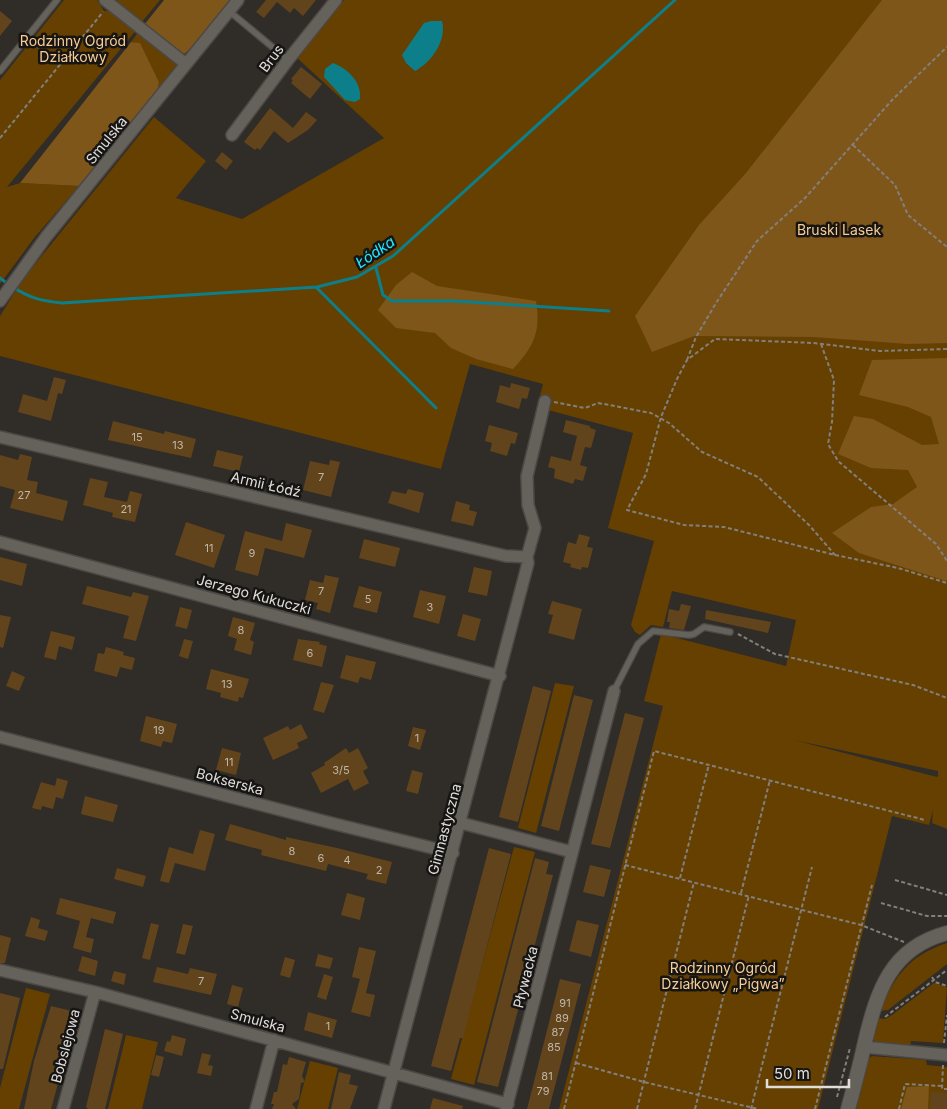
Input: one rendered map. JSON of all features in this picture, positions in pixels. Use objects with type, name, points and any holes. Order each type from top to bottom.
[{"type":"street","name":"Smulska","points":[[2,299],[16,276],[238,0]]},
{"type":"street","name":"Brus","points":[[232,135],[336,0]]},
{"type":"street","points":[[105,5],[186,64]]},
{"type":"street","name":"Gimnastyczna","points":[[384,1109],[454,853],[528,563],[526,557],[535,528],[528,505],[528,476],[545,401]]},
{"type":"street","name":"Armii Łódź","points":[[0,438],[506,556],[526,557]]},
{"type":"street","name":"Jerzego Kukuczki","points":[[0,542],[500,676]]},
{"type":"street","name":"Pływacka","points":[[507,1106],[614,691]]},
{"type":"street","name":"Bokserska","points":[[0,737],[454,853]]},
{"type":"street","points":[[461,823],[572,852]]},
{"type":"street","points":[[848,1109],[857,1047],[882,984],[897,965],[913,950],[930,939],[947,933]]},
{"type":"street","name":"Smulska","points":[[0,970],[95,992],[394,1072],[507,1106]]},
{"type":"street","name":"Bobslejowa","points":[[63,1109],[95,992]]},
{"type":"street","points":[[256,1109],[274,1040]]},
{"type":"street","points":[[857,1047],[947,1055]]},
{"type":"lane","points":[[0,71],[57,0]]},
{"type":"lane","points":[[229,11],[288,60]]},
{"type":"lane","points":[[614,691],[638,644],[653,631],[694,634],[704,627],[730,632]]},
{"type":"path","points":[[0,138],[105,5]]},
{"type":"path","points":[[947,47],[893,99],[805,198],[757,241],[696,337],[661,417],[646,474],[627,510],[684,525],[724,527],[835,555],[898,568],[947,583]]},
{"type":"path","points":[[853,145],[895,185],[908,215],[947,248]]},
{"type":"path","points":[[687,360],[716,339],[821,344],[880,351],[947,349]]},
{"type":"path","points":[[821,344],[834,380],[832,422],[828,444],[831,451],[838,461],[936,544],[947,561]]},
{"type":"path","points":[[545,401],[585,408],[598,403],[652,412],[661,417],[702,452],[758,477],[809,526],[835,555]]},
{"type":"path","points":[[730,632],[741,635],[775,654],[913,685],[947,698]]},
{"type":"path","points":[[564,1109],[654,751],[925,820]]},
{"type":"path","points":[[680,878],[709,764]]},
{"type":"path","points":[[741,894],[770,780]]},
{"type":"path","points":[[625,865],[862,925],[902,940],[913,950]]},
{"type":"path","points":[[751,1108],[812,867]]},
{"type":"path","points":[[896,880],[947,895]]},
{"type":"path","points":[[637,1109],[694,882]]},
{"type":"path","points":[[816,1109],[872,885]]},
{"type":"path","points":[[695,1109],[749,896]]},
{"type":"path","points":[[881,903],[927,916],[947,916]]},
{"type":"path","points":[[882,1017],[892,1014],[933,979],[947,970]]},
{"type":"path","points":[[933,979],[947,986]]},
{"type":"path","points":[[837,1100],[857,1047]]},
{"type":"path","points":[[576,1063],[644,1082],[758,1109]]},
{"type":"path","points":[[899,1109],[905,1084],[942,1088],[942,1093]]},
{"type":"green space","name":"Rodzinny Ogród Działkowy","points":[[64,0],[97,0],[104,11],[116,11],[137,29],[7,187],[20,183],[79,186],[35,237],[0,284],[0,80]]},
{"type":"green space","points":[[117,0],[160,0],[141,23],[118,7]]},
{"type":"green space","points":[[164,0],[230,0],[193,47],[184,54],[169,47],[144,25]]},
{"type":"green space","name":"Rodzinny Ogród Działkowy „Pigwa”","points":[[344,0],[947,0],[947,829],[932,823],[933,810],[929,825],[892,816],[818,1109],[559,1109],[663,706],[644,701],[661,634],[786,666],[796,620],[672,591],[663,627],[651,625],[640,635],[635,632],[631,625],[654,541],[608,528],[633,433],[537,407],[543,384],[470,364],[441,469],[0,356],[0,316],[23,279],[154,117],[206,161],[176,198],[242,219],[384,138],[295,56]],"holes":[[[794,740],[938,771],[937,777]]]},
{"type":"green space","name":"Bruski Lasek","points":[[882,0],[947,0],[947,343],[908,344],[814,337],[694,336],[652,352],[635,316],[699,225],[746,173]]},
{"type":"green space","points":[[139,31],[177,64],[158,89],[159,82],[140,44],[131,42]]},
{"type":"green space","points":[[131,42],[140,43],[159,82],[158,89],[79,186],[20,183]]},
{"type":"green space","points":[[412,272],[437,286],[536,301],[536,330],[531,346],[513,369],[476,359],[451,348],[435,333],[396,328],[378,310],[396,285]]},
{"type":"green space","points":[[947,358],[946,581],[859,553],[832,533],[871,507],[893,504],[917,487],[908,470],[871,468],[838,454],[854,416],[873,419],[922,445],[939,444],[931,417],[908,407],[859,395],[872,360]]},
{"type":"green space","points":[[555,683],[574,686],[536,833],[518,828]]},
{"type":"green space","points":[[514,847],[535,852],[474,1085],[451,1079]]},
{"type":"green space","points":[[947,943],[947,964],[888,1010],[880,1011],[891,987],[905,968],[923,954]]},
{"type":"green space","points":[[934,983],[947,987],[943,1043],[911,1041],[910,1048],[877,1044],[873,1036],[878,1018],[885,1019],[892,1015]]},
{"type":"green space","points":[[26,988],[50,994],[19,1109],[0,1109],[0,1088]]},
{"type":"green space","points":[[126,1035],[158,1042],[142,1109],[108,1109]]},
{"type":"green space","points":[[872,1056],[926,1060],[927,1065],[947,1067],[947,1109],[856,1109],[869,1058]]},
{"type":"green space","points":[[310,1061],[338,1068],[328,1109],[297,1109]]},
{"type":"green space","points":[[929,1086],[928,1109],[901,1109],[907,1087]]},
{"type":"water","points":[[442,21],[443,28],[440,43],[427,62],[415,71],[406,63],[402,55],[424,23]]},
{"type":"water","points":[[333,63],[353,77],[359,87],[360,99],[355,102],[345,100],[324,77],[325,69]]},
{"type":"building","points":[[266,0],[316,0],[303,16],[294,8],[290,13],[277,2],[264,18],[256,12]]},
{"type":"building","points":[[0,11],[12,21],[0,36]]},
{"type":"building","points":[[301,67],[322,84],[310,99],[291,83],[293,80],[291,79]]},
{"type":"building","points":[[270,108],[293,128],[306,112],[317,120],[308,130],[288,143],[274,131],[260,150],[257,148],[255,150],[244,142]]},
{"type":"building","points":[[222,152],[233,161],[226,170],[215,161]]},
{"type":"building","points":[[54,377],[66,380],[62,394],[58,393],[51,421],[18,412],[23,394],[47,401]]},
{"type":"building","points":[[511,383],[530,388],[527,399],[522,398],[519,409],[496,402],[500,385],[510,388]]},
{"type":"building","points":[[566,420],[590,426],[590,428],[596,430],[591,448],[585,447],[580,465],[587,467],[583,481],[575,479],[573,484],[554,478],[555,469],[548,467],[551,456],[571,461],[577,436],[563,432]]},
{"type":"building","points":[[113,421],[164,434],[165,431],[196,439],[191,458],[108,440]]},
{"type":"building","points":[[489,425],[518,433],[515,444],[511,443],[507,456],[490,451],[492,443],[485,441]]},
{"type":"building","points":[[217,450],[243,456],[239,472],[213,466]]},
{"type":"building","points":[[20,454],[32,457],[27,480],[38,482],[36,493],[68,501],[63,521],[10,508],[15,490],[0,486],[0,455],[18,460]]},
{"type":"building","points":[[330,460],[340,462],[331,497],[303,490],[310,461],[329,465]]},
{"type":"building","points":[[90,478],[108,482],[104,497],[127,502],[130,491],[142,494],[135,522],[112,517],[113,513],[83,505]]},
{"type":"building","points":[[408,489],[424,493],[419,513],[388,503],[392,491],[406,494]]},
{"type":"building","points":[[456,501],[470,505],[469,510],[477,512],[473,526],[451,521]]},
{"type":"building","points":[[186,522],[225,535],[214,568],[175,555]]},
{"type":"building","points":[[286,523],[312,530],[304,558],[265,548],[258,576],[235,570],[245,531],[282,541]]},
{"type":"building","points":[[579,534],[590,537],[587,547],[593,548],[588,568],[582,567],[581,570],[570,567],[571,564],[563,562],[568,542],[576,544]]},
{"type":"building","points":[[364,539],[400,548],[395,567],[359,558]]},
{"type":"building","points":[[0,557],[27,564],[22,586],[0,580]]},
{"type":"building","points":[[474,567],[492,571],[487,596],[468,592]]},
{"type":"building","points":[[325,575],[339,578],[330,613],[316,609],[318,603],[305,600],[310,580],[323,583]]},
{"type":"building","points":[[87,586],[131,597],[133,592],[149,596],[136,641],[123,638],[129,616],[82,604]]},
{"type":"building","points":[[359,586],[382,592],[377,613],[353,607]]},
{"type":"building","points":[[420,590],[446,596],[439,624],[413,617]]},
{"type":"building","points":[[552,601],[582,609],[574,640],[548,633],[553,615],[548,614]]},
{"type":"building","points":[[681,604],[691,606],[684,630],[669,628],[670,622],[667,622],[669,609],[679,611]]},
{"type":"building","points":[[180,607],[192,610],[187,629],[175,626]]},
{"type":"building","points":[[706,610],[771,622],[768,633],[705,619]]},
{"type":"building","points":[[463,614],[481,619],[475,641],[457,636]]},
{"type":"building","points":[[0,615],[11,617],[3,648],[0,647]]},
{"type":"building","points":[[233,617],[255,623],[250,640],[254,642],[251,655],[234,650],[237,639],[228,636]]},
{"type":"building","points":[[51,631],[75,637],[72,650],[59,646],[56,660],[44,657]]},
{"type":"building","points":[[184,639],[193,641],[188,659],[179,656]]},
{"type":"building","points":[[298,639],[320,642],[319,644],[327,646],[322,667],[293,660]]},
{"type":"building","points":[[106,647],[124,652],[123,655],[135,658],[132,670],[120,667],[117,677],[94,671],[98,653],[104,654]]},
{"type":"building","points":[[346,655],[376,662],[371,680],[360,677],[358,683],[340,678]]},
{"type":"building","points":[[211,669],[249,679],[243,698],[239,697],[238,702],[220,697],[221,693],[206,689]]},
{"type":"building","points":[[12,671],[25,677],[19,691],[6,686]]},
{"type":"building","points":[[321,682],[334,685],[324,713],[313,710]]},
{"type":"building","points":[[533,686],[551,691],[518,822],[499,817]]},
{"type":"building","points":[[574,695],[593,700],[559,831],[541,826]]},
{"type":"building","points":[[625,713],[644,718],[610,848],[591,844]]},
{"type":"building","points":[[146,716],[177,724],[172,743],[163,741],[161,747],[140,741]]},
{"type":"building","points":[[301,724],[308,738],[297,743],[299,748],[273,760],[263,738],[288,726],[290,730]]},
{"type":"building","points":[[413,727],[426,730],[420,750],[408,746]]},
{"type":"building","points":[[222,748],[241,753],[236,775],[216,770]]},
{"type":"building","points":[[346,748],[349,753],[358,748],[368,768],[363,771],[369,783],[354,791],[348,779],[321,793],[311,773],[325,765],[324,763]]},
{"type":"building","points":[[412,770],[423,773],[418,794],[406,791]]},
{"type":"building","points":[[57,778],[68,781],[63,799],[56,797],[53,809],[42,806],[41,810],[32,808],[41,782],[55,786]]},
{"type":"building","points":[[85,796],[118,805],[113,822],[81,814]]},
{"type":"building","points":[[230,824],[286,840],[286,837],[392,862],[386,884],[366,879],[368,874],[328,864],[326,871],[261,855],[262,850],[225,840]]},
{"type":"building","points":[[200,830],[215,834],[205,871],[175,863],[169,883],[160,881],[169,847],[193,854]]},
{"type":"building","points":[[489,848],[511,854],[463,1038],[460,1038],[451,1071],[431,1066]]},
{"type":"building","points":[[535,858],[549,862],[546,874],[553,875],[498,1087],[477,1082]]},
{"type":"building","points":[[590,865],[611,870],[604,897],[583,892]]},
{"type":"building","points":[[117,868],[146,876],[143,887],[114,879]]},
{"type":"building","points":[[347,893],[365,898],[360,920],[341,915]]},
{"type":"building","points":[[60,898],[116,912],[113,924],[91,918],[86,937],[94,939],[91,953],[73,948],[80,921],[56,914]]},
{"type":"building","points":[[31,917],[40,920],[38,928],[48,931],[45,941],[25,936]]},
{"type":"building","points":[[577,920],[599,925],[591,957],[569,951]]},
{"type":"building","points":[[151,923],[159,925],[150,960],[142,958]]},
{"type":"building","points":[[183,924],[193,926],[185,955],[176,953]]},
{"type":"building","points":[[0,935],[11,938],[5,963],[0,963]]},
{"type":"building","points":[[359,947],[376,951],[366,993],[375,995],[370,1017],[351,1012],[360,979],[352,977]]},
{"type":"building","points":[[318,954],[333,958],[330,969],[315,966]]},
{"type":"building","points":[[82,956],[98,961],[95,976],[78,971]]},
{"type":"building","points":[[285,957],[295,960],[290,978],[280,975]]},
{"type":"building","points":[[157,967],[188,974],[190,968],[217,974],[211,995],[153,982]]},
{"type":"building","points":[[114,971],[126,974],[124,985],[111,981]]},
{"type":"building","points":[[324,974],[333,977],[326,1000],[317,997]]},
{"type":"building","points":[[560,979],[581,984],[570,1028],[549,1109],[527,1109]]},
{"type":"building","points":[[232,985],[243,988],[238,1007],[227,1004]]},
{"type":"building","points":[[0,993],[20,998],[3,1069],[0,1069]]},
{"type":"building","points":[[51,1006],[76,1012],[56,1091],[51,1109],[24,1109],[34,1061]]},
{"type":"building","points":[[308,1012],[337,1020],[332,1038],[304,1030]]},
{"type":"building","points":[[105,1029],[123,1034],[105,1109],[88,1109],[86,1107]]},
{"type":"building","points":[[172,1035],[186,1039],[182,1056],[164,1051],[167,1041],[170,1042]]},
{"type":"building","points":[[202,1053],[211,1055],[208,1065],[213,1066],[211,1076],[197,1073]]},
{"type":"building","points":[[156,1055],[164,1057],[159,1077],[151,1075]]},
{"type":"building","points":[[289,1057],[306,1062],[302,1076],[305,1082],[301,1083],[299,1099],[292,1104],[296,1109],[272,1109],[274,1104],[271,1104],[274,1092],[277,1092],[283,1064],[287,1065]]},
{"type":"building","points":[[339,1072],[351,1075],[349,1084],[358,1086],[350,1109],[331,1109]]},
{"type":"building","points":[[931,1092],[947,1093],[947,1109],[930,1109]]},
{"type":"building","points":[[433,1098],[463,1106],[462,1109],[430,1109]]},
{"type":"waterway","name":"Łódka","points":[[13,287],[36,298],[62,303],[317,287],[357,277],[393,256],[675,0]]},
{"type":"waterway","points":[[376,268],[383,295],[392,301],[454,301],[609,311]]},
{"type":"waterway","name":"Łódka","points":[[0,278],[8,284]]},
{"type":"waterway","points":[[317,288],[436,408]]}]
